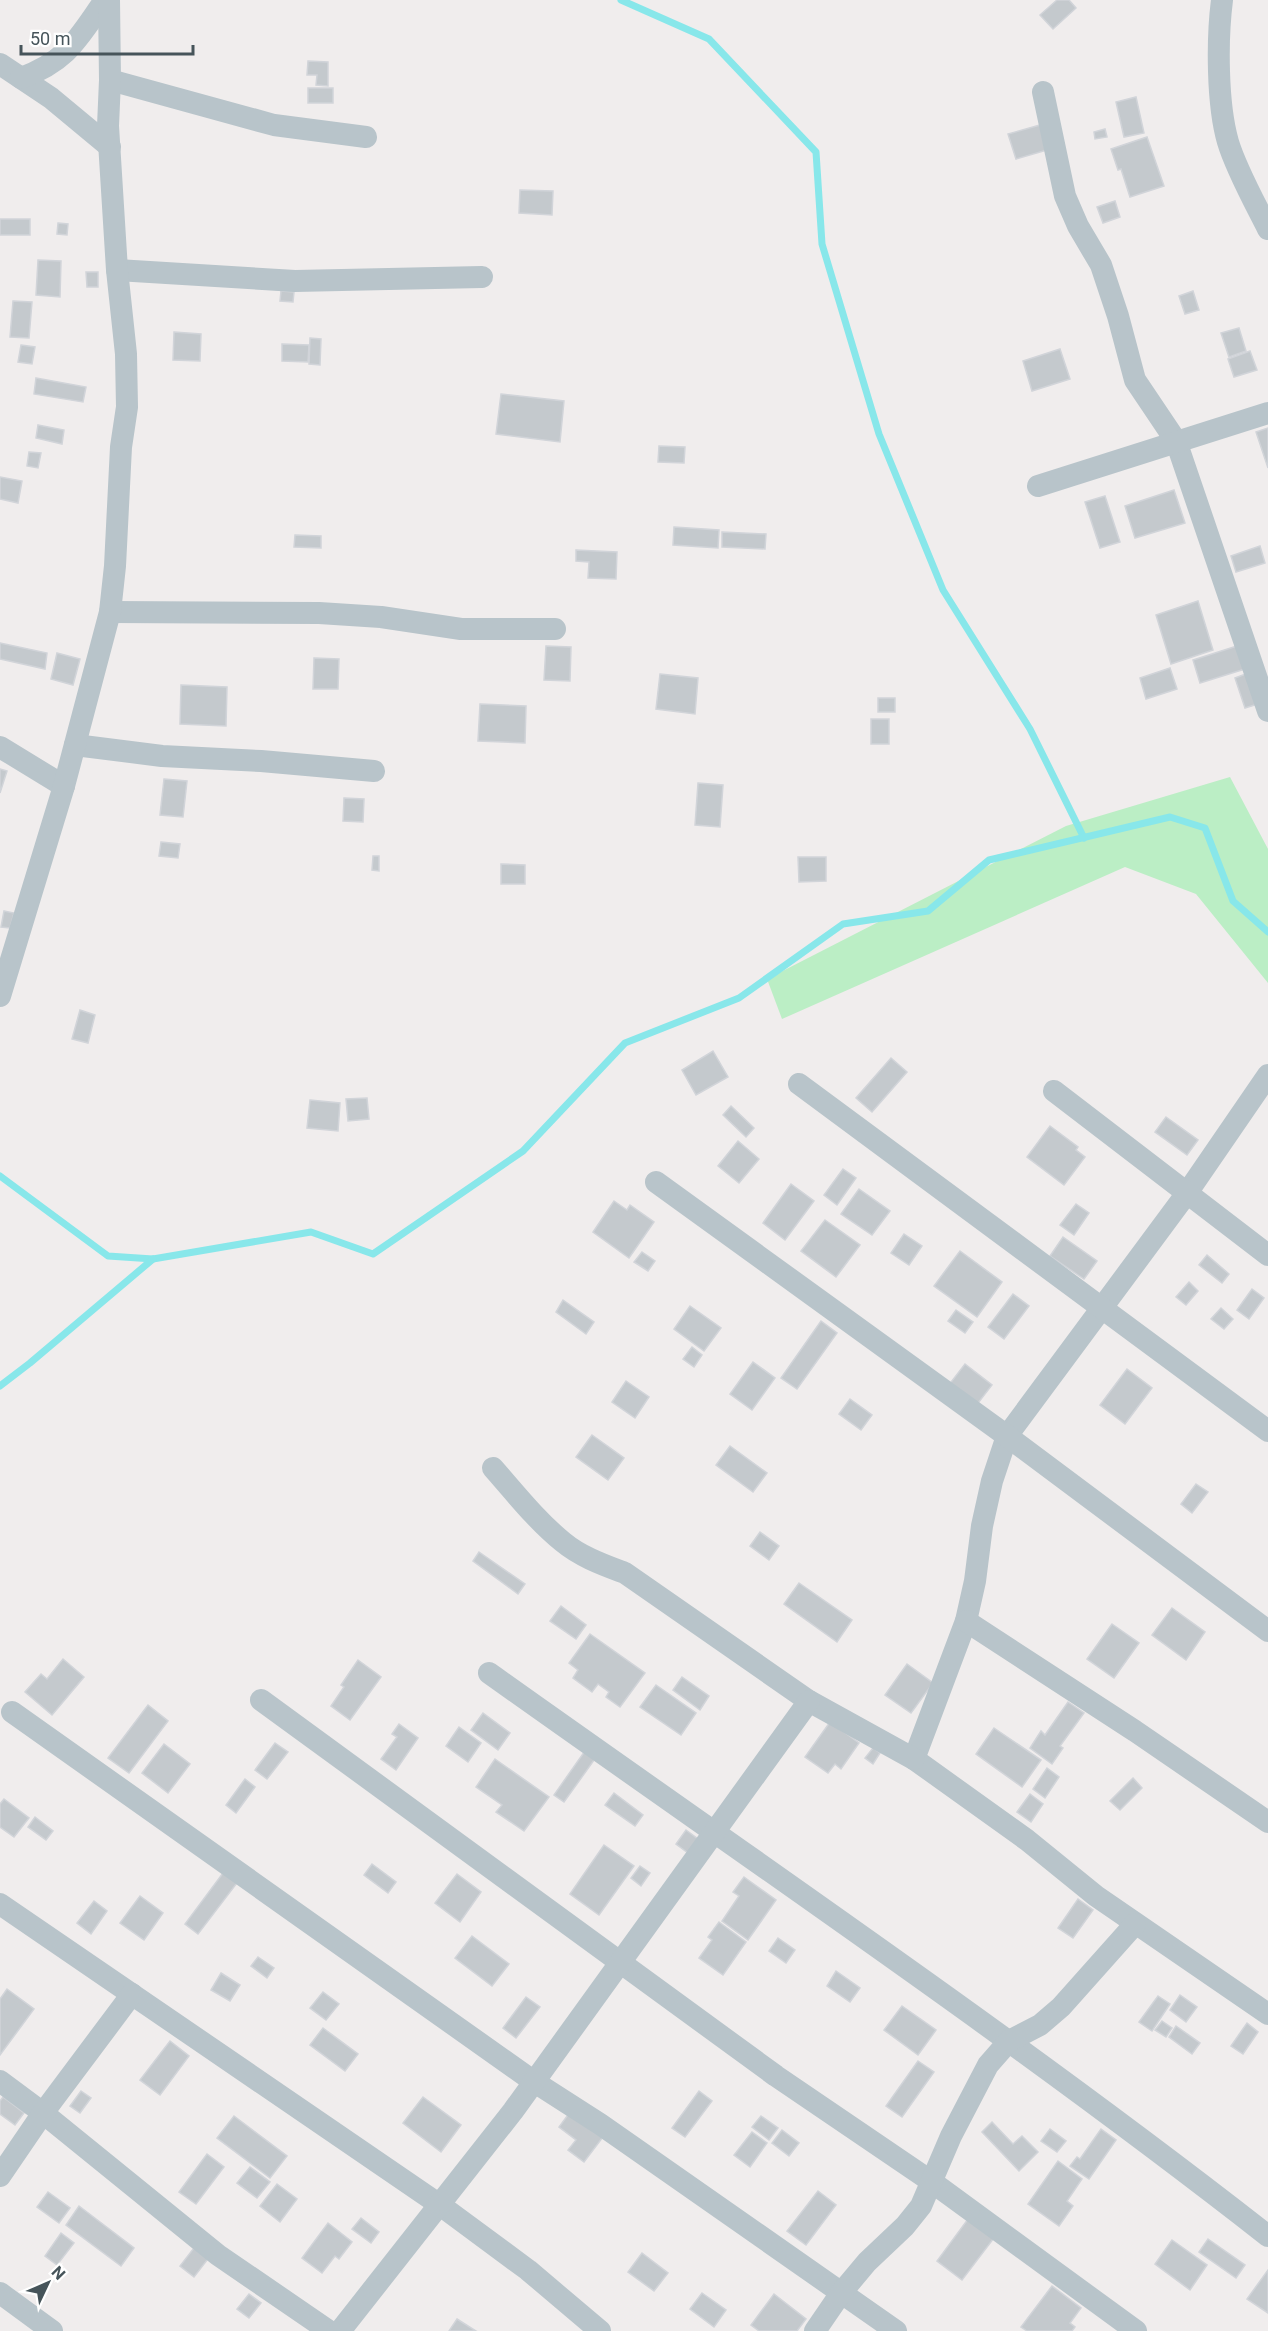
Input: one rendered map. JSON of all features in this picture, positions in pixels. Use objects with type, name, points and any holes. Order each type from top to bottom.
[{"type":"street","points":[[21,78],[42,71],[61,58],[107,0]]},
{"type":"street","points":[[0,996],[64,786],[111,612],[121,447],[127,407],[126,354],[117,270],[108,126],[110,80],[107,0]]},
{"type":"street","points":[[1222,0],[1218,30],[1222,111],[1228,142],[1268,229]]},
{"type":"street","points":[[0,64],[51,98],[110,147]]},
{"type":"street","points":[[110,80],[274,125],[366,138]]},
{"type":"street","points":[[1043,92],[1065,195],[1078,226],[1101,265],[1118,316],[1135,380],[1176,441],[1268,711]]},
{"type":"street","points":[[117,270],[295,281],[482,277]]},
{"type":"street","points":[[1038,486],[1268,414]]},
{"type":"street","points":[[111,612],[319,613],[381,617],[461,629],[555,629]]},
{"type":"street","points":[[75,745],[162,756],[261,761],[374,771]]},
{"type":"street","points":[[0,747],[64,786]]},
{"type":"street","points":[[914,1759],[966,1621],[975,1581],[982,1526],[992,1481],[1007,1436],[1187,1193],[1268,1075]]},
{"type":"street","points":[[799,1083],[1268,1431]]},
{"type":"street","points":[[1054,1091],[1268,1255]]},
{"type":"street","points":[[657,1182],[1007,1436],[1268,1631]]},
{"type":"street","points":[[493,1468],[540,1521],[564,1544],[593,1560],[626,1573],[809,1701],[914,1759],[1027,1840],[1096,1896],[1268,2014]]},
{"type":"street","points":[[966,1621],[1135,1731],[1268,1822]]},
{"type":"street","points":[[489,1673],[1009,2041],[1268,2236]]},
{"type":"street","points":[[261,1700],[776,2076],[932,2182],[1136,2331]]},
{"type":"street","points":[[340,2331],[513,2111],[809,1701]]},
{"type":"street","points":[[12,1712],[533,2081],[600,2124],[896,2331]]},
{"type":"street","points":[[0,1904],[440,2205],[528,2270],[600,2331]]},
{"type":"street","points":[[815,2331],[841,2293],[867,2262],[905,2226],[921,2206],[951,2136],[988,2065],[1009,2041],[1041,2025],[1061,2007],[1135,1924]]},
{"type":"street","points":[[0,2176],[43,2113],[132,1994]]},
{"type":"street","points":[[0,2081],[43,2113],[218,2255],[329,2331]]},
{"type":"street","points":[[0,2293],[52,2331]]},
{"type":"green space","points":[[1230,777],[1268,849],[1268,983],[1196,894],[1125,867],[782,1019],[767,979],[1066,826]]},
{"type":"building","points":[[1057,0],[1069,0],[1076,8],[1053,29],[1040,15]]},
{"type":"building","points":[[308,61],[328,62],[328,86],[316,85],[317,75],[307,75]]},
{"type":"building","points":[[308,88],[333,88],[333,103],[308,103]]},
{"type":"building","points":[[1136,97],[1144,133],[1124,137],[1116,102]]},
{"type":"building","points":[[1040,125],[1047,150],[1016,159],[1008,134]]},
{"type":"building","points":[[1105,129],[1107,137],[1095,139],[1094,132]]},
{"type":"building","points":[[1147,137],[1164,186],[1130,197],[1121,169],[1118,170],[1111,149]]},
{"type":"building","points":[[520,190],[553,191],[552,215],[519,213]]},
{"type":"building","points":[[1115,201],[1120,217],[1103,223],[1097,207]]},
{"type":"building","points":[[0,219],[30,219],[30,235],[0,235]]},
{"type":"building","points":[[58,223],[68,224],[67,235],[57,234]]},
{"type":"building","points":[[38,260],[61,261],[60,297],[36,295]]},
{"type":"building","points":[[86,272],[98,272],[98,287],[87,287]]},
{"type":"building","points":[[281,291],[294,292],[293,302],[280,301]]},
{"type":"building","points":[[1193,291],[1199,310],[1185,314],[1179,296]]},
{"type":"building","points":[[13,301],[32,302],[29,338],[10,337]]},
{"type":"building","points":[[1239,328],[1246,351],[1229,357],[1221,333]]},
{"type":"building","points":[[174,332],[201,334],[200,361],[173,360]]},
{"type":"building","points":[[310,338],[321,339],[320,365],[309,364]]},
{"type":"building","points":[[282,344],[309,345],[308,362],[282,361]]},
{"type":"building","points":[[21,345],[35,347],[32,364],[18,362]]},
{"type":"building","points":[[1060,349],[1070,379],[1032,391],[1023,361]]},
{"type":"building","points":[[1250,351],[1257,370],[1234,377],[1228,359]]},
{"type":"building","points":[[36,378],[86,387],[83,402],[34,394]]},
{"type":"building","points":[[501,394],[564,401],[560,442],[496,434]]},
{"type":"building","points":[[38,425],[64,430],[62,444],[36,438]]},
{"type":"building","points":[[1268,428],[1268,468],[1256,432]]},
{"type":"building","points":[[659,446],[685,447],[684,463],[658,462]]},
{"type":"building","points":[[29,452],[41,453],[38,468],[27,466]]},
{"type":"building","points":[[0,477],[22,481],[18,503],[0,499]]},
{"type":"building","points":[[1174,490],[1185,523],[1135,538],[1125,506]]},
{"type":"building","points":[[1105,496],[1120,542],[1100,548],[1085,502]]},
{"type":"building","points":[[674,527],[719,530],[718,548],[673,545]]},
{"type":"building","points":[[722,532],[766,534],[765,549],[722,547]]},
{"type":"building","points":[[295,535],[321,536],[321,548],[294,547]]},
{"type":"building","points":[[1260,546],[1265,563],[1236,572],[1231,556]]},
{"type":"building","points":[[576,550],[617,552],[616,579],[588,578],[589,562],[576,561]]},
{"type":"building","points":[[1198,601],[1213,650],[1171,664],[1156,615]]},
{"type":"building","points":[[0,643],[47,653],[45,669],[0,659]]},
{"type":"building","points":[[546,646],[571,647],[570,681],[544,680]]},
{"type":"building","points":[[1237,646],[1245,669],[1200,683],[1193,660]]},
{"type":"building","points":[[57,653],[80,659],[73,685],[51,679]]},
{"type":"building","points":[[314,658],[339,659],[338,689],[313,689]]},
{"type":"building","points":[[1170,668],[1177,689],[1146,699],[1140,678]]},
{"type":"building","points":[[1251,672],[1261,703],[1245,708],[1235,678]]},
{"type":"building","points":[[660,674],[698,678],[695,714],[656,709]]},
{"type":"building","points":[[181,685],[227,687],[226,726],[180,724]]},
{"type":"building","points":[[878,698],[895,698],[895,712],[878,712]]},
{"type":"building","points":[[480,704],[526,706],[525,743],[478,741]]},
{"type":"building","points":[[871,719],[889,719],[889,744],[871,744]]},
{"type":"building","points":[[0,769],[7,771],[0,793]]},
{"type":"building","points":[[164,779],[187,781],[183,817],[160,815]]},
{"type":"building","points":[[698,783],[723,785],[720,827],[695,825]]},
{"type":"building","points":[[344,798],[364,799],[363,822],[343,821]]},
{"type":"building","points":[[161,842],[180,844],[178,858],[159,856]]},
{"type":"building","points":[[373,856],[379,856],[379,871],[372,870]]},
{"type":"building","points":[[798,857],[826,857],[826,881],[799,882]]},
{"type":"building","points":[[501,864],[525,865],[525,884],[501,884]]},
{"type":"building","points":[[4,911],[14,913],[10,928],[1,927]]},
{"type":"building","points":[[80,1010],[95,1015],[88,1043],[72,1039]]},
{"type":"building","points":[[713,1051],[728,1077],[696,1095],[682,1070]]},
{"type":"building","points":[[891,1058],[907,1072],[872,1112],[856,1098]]},
{"type":"building","points":[[367,1098],[369,1119],[348,1121],[346,1099]]},
{"type":"building","points":[[310,1100],[340,1103],[338,1131],[307,1128]]},
{"type":"building","points":[[731,1106],[754,1128],[746,1137],[723,1115]]},
{"type":"building","points":[[1166,1117],[1198,1140],[1187,1155],[1155,1132]]},
{"type":"building","points":[[1050,1126],[1078,1147],[1076,1150],[1085,1157],[1064,1185],[1027,1157]]},
{"type":"building","points":[[738,1141],[759,1159],[739,1183],[718,1166]]},
{"type":"building","points":[[843,1169],[856,1178],[837,1205],[824,1195]]},
{"type":"building","points":[[791,1184],[814,1201],[785,1240],[763,1223]]},
{"type":"building","points":[[859,1189],[890,1211],[872,1235],[841,1214]]},
{"type":"building","points":[[614,1201],[627,1210],[630,1205],[654,1222],[629,1258],[593,1232]]},
{"type":"building","points":[[1076,1204],[1089,1213],[1074,1235],[1060,1225]]},
{"type":"building","points":[[825,1220],[860,1245],[836,1277],[801,1251]]},
{"type":"building","points":[[904,1234],[922,1246],[909,1265],[891,1253]]},
{"type":"building","points":[[1063,1237],[1097,1261],[1084,1279],[1050,1256]]},
{"type":"building","points":[[960,1251],[1002,1282],[977,1317],[934,1286]]},
{"type":"building","points":[[642,1252],[655,1261],[648,1271],[634,1262]]},
{"type":"building","points":[[1207,1255],[1229,1274],[1222,1283],[1199,1265]]},
{"type":"building","points":[[1189,1282],[1198,1291],[1186,1305],[1176,1297]]},
{"type":"building","points":[[1252,1289],[1264,1298],[1249,1319],[1237,1310]]},
{"type":"building","points":[[1013,1294],[1029,1306],[1004,1339],[988,1327]]},
{"type":"building","points":[[563,1300],[594,1322],[586,1334],[556,1312]]},
{"type":"building","points":[[690,1306],[721,1328],[704,1351],[674,1329]]},
{"type":"building","points":[[1221,1308],[1233,1319],[1224,1329],[1211,1319]]},
{"type":"building","points":[[956,1310],[973,1322],[965,1333],[948,1321]]},
{"type":"building","points":[[821,1321],[837,1333],[797,1389],[781,1378]]},
{"type":"building","points":[[692,1347],[702,1355],[694,1367],[683,1359]]},
{"type":"building","points":[[753,1362],[775,1378],[752,1410],[730,1394]]},
{"type":"building","points":[[965,1364],[992,1385],[975,1407],[948,1386]]},
{"type":"building","points":[[1127,1369],[1152,1388],[1125,1424],[1100,1405]]},
{"type":"building","points":[[626,1381],[649,1397],[635,1418],[612,1402]]},
{"type":"building","points":[[850,1399],[872,1415],[861,1430],[839,1414]]},
{"type":"building","points":[[592,1435],[624,1458],[608,1480],[576,1457]]},
{"type":"building","points":[[730,1446],[767,1473],[753,1492],[716,1465]]},
{"type":"building","points":[[1196,1484],[1208,1492],[1192,1513],[1181,1504]]},
{"type":"building","points":[[760,1532],[779,1546],[769,1560],[750,1546]]},
{"type":"building","points":[[479,1552],[525,1584],[518,1594],[473,1561]]},
{"type":"building","points":[[799,1583],[852,1620],[837,1642],[784,1604]]},
{"type":"building","points":[[561,1606],[586,1625],[576,1639],[550,1621]]},
{"type":"building","points":[[1172,1608],[1205,1632],[1186,1660],[1152,1635]]},
{"type":"building","points":[[1112,1624],[1139,1643],[1114,1678],[1087,1659]]},
{"type":"building","points":[[590,1634],[645,1673],[620,1707],[606,1697],[609,1692],[598,1684],[592,1692],[573,1678],[578,1670],[569,1663]]},
{"type":"building","points":[[63,1659],[84,1677],[52,1715],[25,1692],[41,1674],[47,1679]]},
{"type":"building","points":[[358,1660],[381,1677],[350,1720],[331,1706],[344,1687],[341,1685]]},
{"type":"building","points":[[907,1664],[933,1683],[911,1713],[885,1695]]},
{"type":"building","points":[[682,1677],[709,1696],[700,1710],[673,1690]]},
{"type":"building","points":[[656,1685],[696,1713],[681,1735],[640,1707]]},
{"type":"building","points":[[1068,1702],[1084,1713],[1060,1746],[1063,1748],[1052,1764],[1030,1748],[1041,1731],[1045,1735]]},
{"type":"building","points":[[148,1705],[168,1721],[129,1773],[108,1758]]},
{"type":"building","points":[[483,1713],[510,1733],[498,1750],[471,1730]]},
{"type":"building","points":[[830,1722],[859,1743],[841,1769],[835,1764],[828,1773],[805,1757]]},
{"type":"building","points":[[399,1724],[418,1738],[396,1770],[381,1759],[397,1737],[392,1734]]},
{"type":"building","points":[[459,1727],[481,1743],[468,1762],[446,1746]]},
{"type":"building","points":[[994,1728],[1041,1760],[1022,1787],[976,1754]]},
{"type":"building","points":[[275,1743],[288,1752],[267,1779],[255,1770]]},
{"type":"building","points":[[164,1744],[190,1764],[168,1793],[142,1773]]},
{"type":"building","points":[[587,1748],[597,1756],[564,1802],[554,1795]]},
{"type":"building","points":[[873,1748],[880,1753],[873,1764],[865,1758]]},
{"type":"building","points":[[495,1759],[549,1797],[524,1831],[496,1812],[502,1805],[476,1787]]},
{"type":"building","points":[[1047,1768],[1059,1777],[1045,1798],[1033,1789]]},
{"type":"building","points":[[1133,1778],[1142,1788],[1120,1810],[1110,1801]]},
{"type":"building","points":[[245,1779],[255,1787],[236,1813],[226,1805]]},
{"type":"building","points":[[614,1793],[643,1815],[635,1826],[605,1805]]},
{"type":"building","points":[[1030,1794],[1043,1804],[1031,1822],[1017,1812]]},
{"type":"building","points":[[4,1799],[29,1818],[14,1837],[0,1827],[0,1804]]},
{"type":"building","points":[[35,1817],[53,1831],[46,1840],[28,1827]]},
{"type":"building","points":[[686,1830],[698,1839],[688,1853],[676,1844]]},
{"type":"building","points":[[604,1845],[634,1866],[599,1915],[570,1894]]},
{"type":"building","points":[[372,1864],[396,1882],[388,1893],[364,1875]]},
{"type":"building","points":[[640,1866],[650,1873],[641,1886],[631,1878]]},
{"type":"building","points":[[226,1869],[240,1879],[198,1934],[185,1924]]},
{"type":"building","points":[[457,1874],[481,1892],[460,1922],[435,1903]]},
{"type":"building","points":[[744,1877],[776,1900],[748,1940],[722,1921],[739,1896],[733,1892]]},
{"type":"building","points":[[140,1896],[163,1913],[144,1940],[120,1923]]},
{"type":"building","points":[[1078,1899],[1093,1910],[1073,1938],[1058,1928]]},
{"type":"building","points":[[94,1901],[107,1911],[91,1934],[77,1923]]},
{"type":"building","points":[[719,1922],[746,1942],[723,1975],[699,1958],[712,1940],[708,1937]]},
{"type":"building","points":[[472,1936],[509,1964],[492,1986],[455,1958]]},
{"type":"building","points":[[778,1938],[795,1950],[786,1963],[769,1951]]},
{"type":"building","points":[[258,1957],[274,1968],[267,1978],[251,1966]]},
{"type":"building","points":[[836,1971],[860,1988],[850,2002],[827,1986]]},
{"type":"building","points":[[221,1973],[240,1985],[230,2001],[211,1990]]},
{"type":"building","points":[[7,1989],[34,2009],[0,2055],[0,1999]]},
{"type":"building","points":[[323,1992],[339,2004],[326,2020],[310,2008]]},
{"type":"building","points":[[1180,1995],[1197,2007],[1186,2022],[1170,2010]]},
{"type":"building","points":[[1158,1996],[1170,2004],[1152,2031],[1139,2022]]},
{"type":"building","points":[[526,1997],[540,2007],[516,2038],[503,2028]]},
{"type":"building","points":[[902,2006],[936,2030],[918,2055],[884,2030]]},
{"type":"building","points":[[1162,2021],[1172,2028],[1166,2037],[1155,2030]]},
{"type":"building","points":[[1247,2023],[1258,2032],[1243,2054],[1231,2046]]},
{"type":"building","points":[[1176,2026],[1200,2043],[1192,2054],[1169,2037]]},
{"type":"building","points":[[323,2028],[358,2054],[345,2071],[310,2045]]},
{"type":"building","points":[[170,2041],[189,2056],[160,2095],[140,2080]]},
{"type":"building","points":[[918,2061],[934,2072],[902,2117],[886,2106]]},
{"type":"building","points":[[81,2091],[91,2098],[80,2113],[70,2106]]},
{"type":"building","points":[[699,2091],[712,2101],[685,2137],[672,2128]]},
{"type":"building","points":[[3,2097],[24,2113],[15,2125],[0,2114],[0,2101]]},
{"type":"building","points":[[423,2097],[461,2125],[441,2152],[403,2123]]},
{"type":"building","points":[[570,2112],[603,2137],[584,2162],[568,2150],[576,2140],[559,2127]]},
{"type":"building","points":[[234,2116],[287,2156],[270,2178],[217,2138]]},
{"type":"building","points":[[761,2116],[778,2128],[769,2140],[752,2127]]},
{"type":"building","points":[[992,2122],[1013,2144],[1022,2136],[1038,2152],[1019,2171],[982,2132]]},
{"type":"building","points":[[1050,2129],[1066,2141],[1057,2152],[1041,2141]]},
{"type":"building","points":[[1101,2129],[1116,2140],[1089,2179],[1070,2166],[1077,2157],[1080,2159]]},
{"type":"building","points":[[782,2130],[799,2143],[789,2156],[772,2143]]},
{"type":"building","points":[[752,2132],[767,2143],[750,2167],[734,2155]]},
{"type":"building","points":[[207,2154],[224,2167],[196,2204],[179,2192]]},
{"type":"building","points":[[1058,2161],[1082,2179],[1067,2201],[1073,2206],[1059,2226],[1028,2204]]},
{"type":"building","points":[[250,2167],[270,2182],[257,2198],[237,2183]]},
{"type":"building","points":[[277,2184],[297,2199],[280,2222],[260,2206]]},
{"type":"building","points":[[818,2191],[836,2205],[806,2245],[787,2231]]},
{"type":"building","points":[[48,2192],[70,2208],[59,2223],[37,2207]]},
{"type":"building","points":[[79,2206],[134,2248],[121,2266],[66,2225]]},
{"type":"building","points":[[971,2215],[997,2234],[962,2280],[937,2261]]},
{"type":"building","points":[[361,2218],[379,2232],[371,2243],[352,2229]]},
{"type":"building","points":[[328,2223],[352,2242],[339,2259],[335,2256],[322,2273],[302,2258]]},
{"type":"building","points":[[61,2233],[74,2243],[57,2265],[45,2256]]},
{"type":"building","points":[[1208,2239],[1245,2265],[1236,2278],[1199,2252]]},
{"type":"building","points":[[1172,2240],[1207,2265],[1190,2290],[1155,2264]]},
{"type":"building","points":[[197,2244],[211,2255],[194,2277],[180,2266]]},
{"type":"building","points":[[642,2253],[668,2273],[654,2291],[628,2272]]},
{"type":"building","points":[[1268,2270],[1268,2313],[1247,2299]]},
{"type":"building","points":[[1052,2286],[1081,2308],[1070,2323],[1075,2327],[1072,2331],[1027,2331],[1021,2327]]},
{"type":"building","points":[[702,2293],[726,2310],[714,2327],[690,2309]]},
{"type":"building","points":[[249,2294],[261,2303],[249,2318],[237,2309]]},
{"type":"building","points":[[774,2294],[806,2319],[797,2331],[759,2331],[751,2325]]},
{"type":"building","points":[[457,2319],[476,2331],[449,2331]]},
{"type":"waterway","points":[[621,0],[709,39],[816,152],[822,244],[879,434],[943,590],[1030,729],[1084,838]]},
{"type":"waterway","points":[[0,1176],[108,1256],[153,1259],[311,1232],[373,1254],[523,1151],[625,1043],[739,998],[843,924],[928,911],[989,860],[1170,817],[1205,828],[1233,901],[1268,932]]},
{"type":"waterway","points":[[0,1386],[153,1259]]}]
